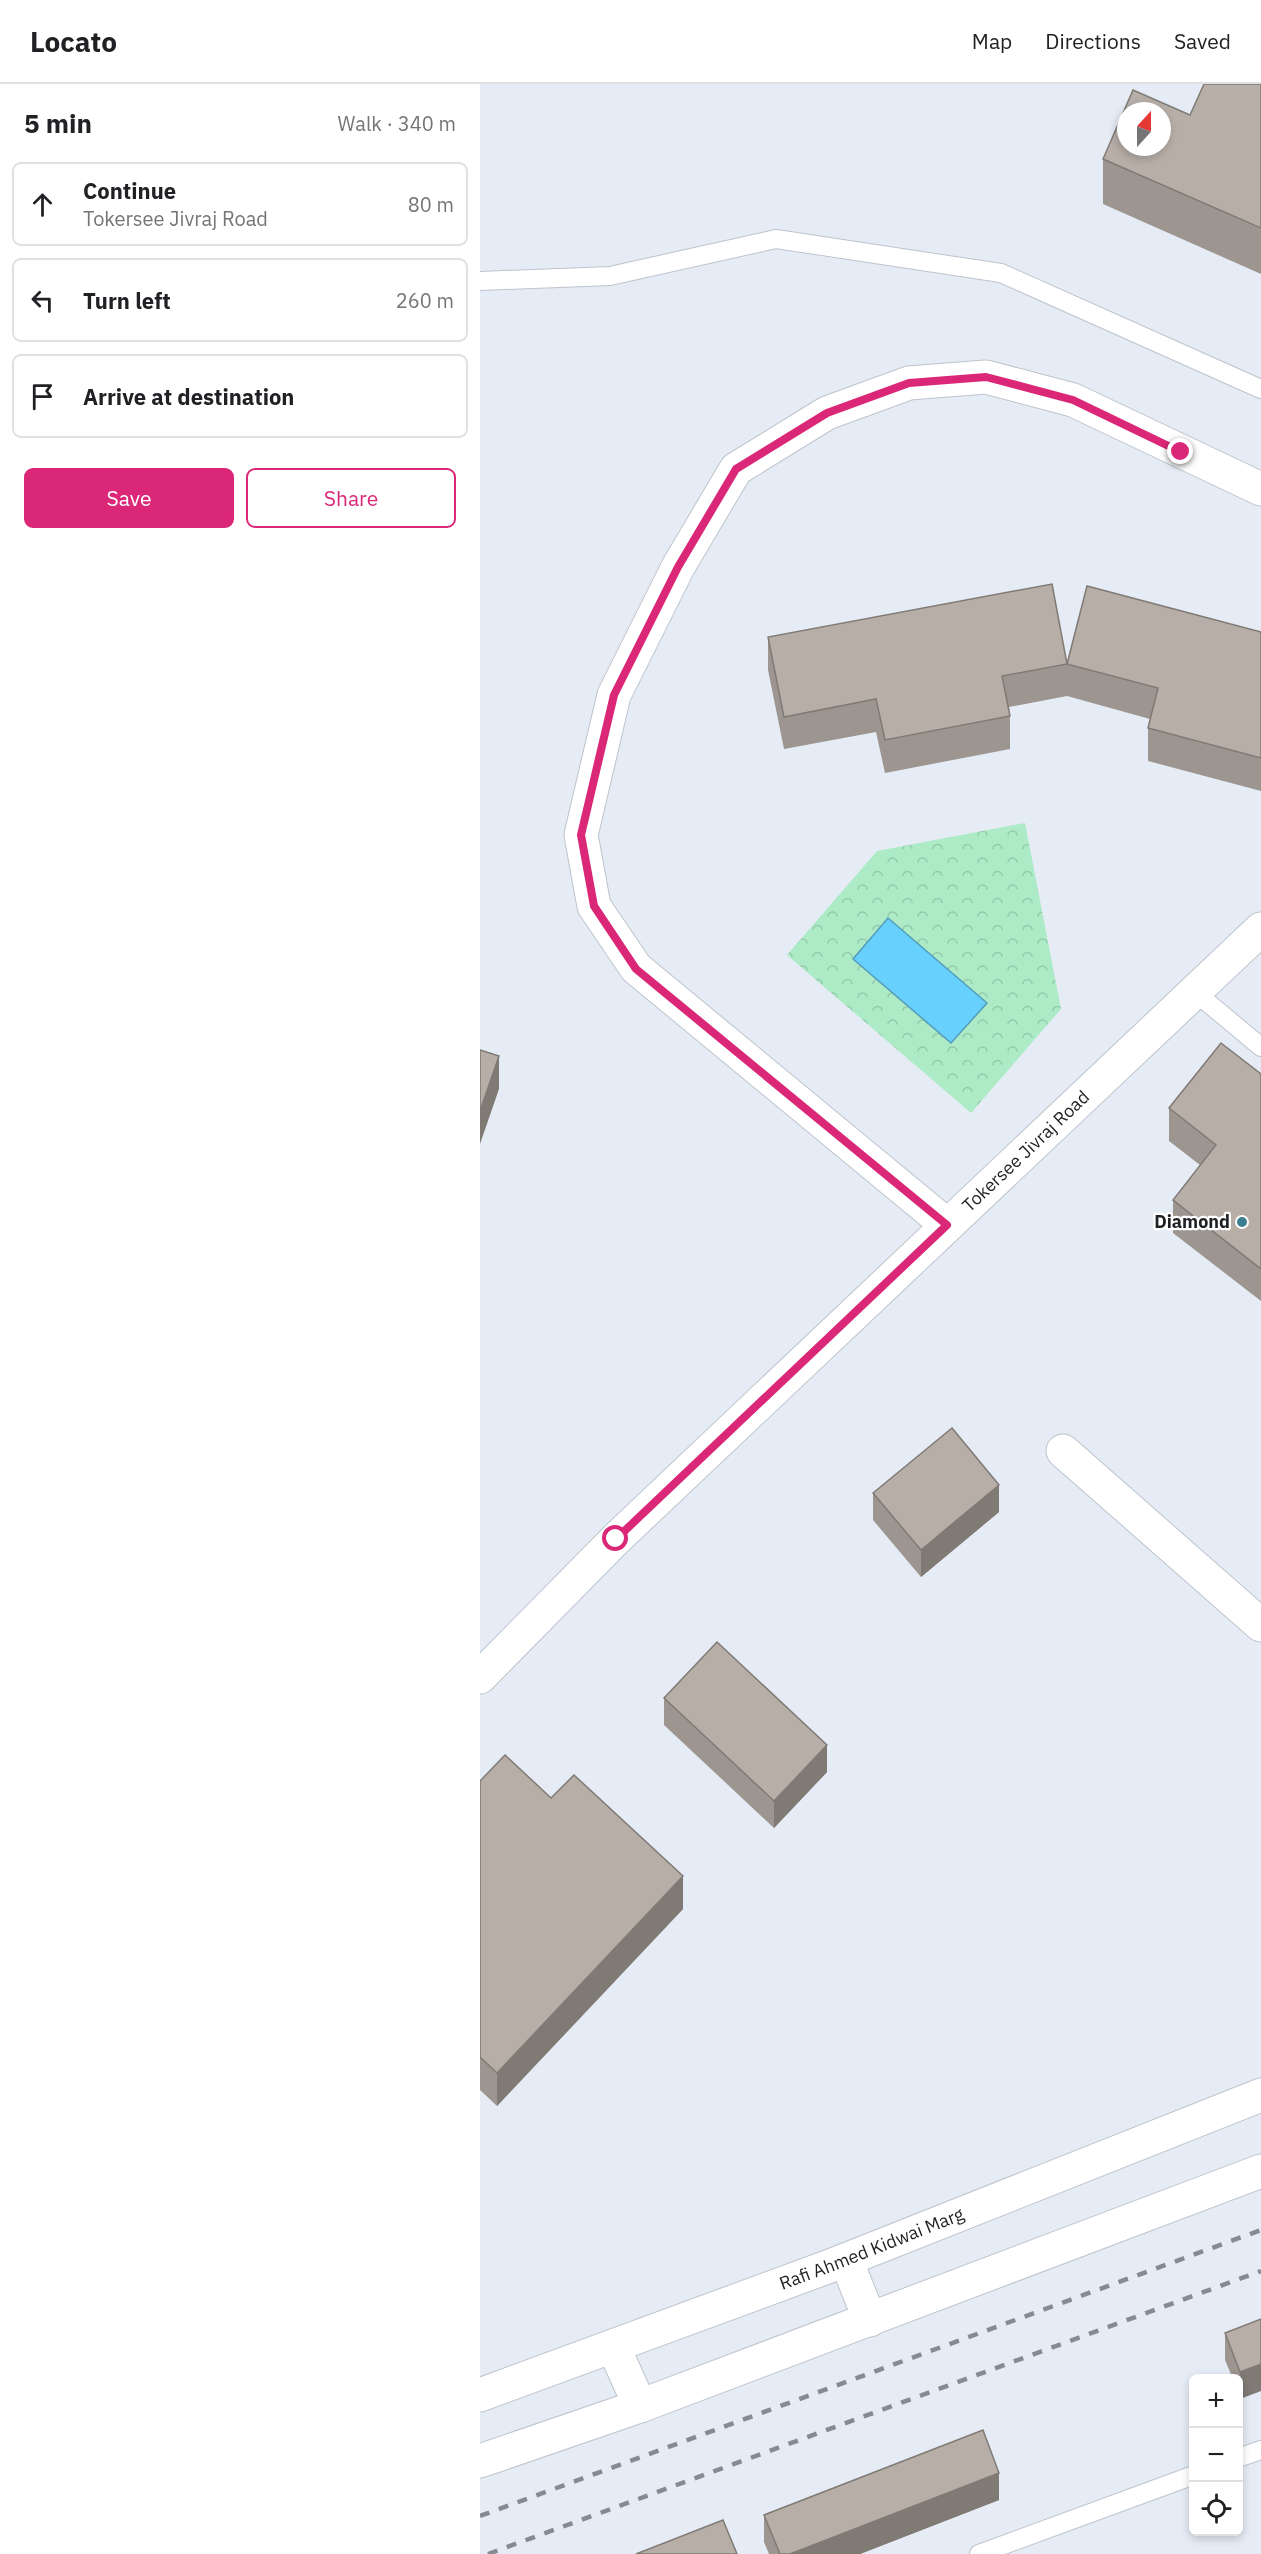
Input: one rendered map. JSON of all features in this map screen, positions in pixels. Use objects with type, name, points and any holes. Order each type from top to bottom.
[{"type":"street","points":[[947,1225],[636,969],[594,906],[581,835],[614,695],[678,567],[736,469],[827,413],[909,383],[986,377],[1073,400],[1261,489]]},
{"type":"street","name":"Tokersee Jivraj Road","points":[[480,1677],[616,1539],[1261,929]]},
{"type":"street","points":[[1063,1450],[1261,1625]]},
{"type":"street","name":"Rafi Ahmed Kidwai Marg","points":[[480,2395],[846,2260],[1261,2095]]},
{"type":"street","points":[[480,2461],[640,2406],[1261,2171]]},
{"type":"street","points":[[846,2260],[870,2320]]},
{"type":"street","points":[[614,2346],[640,2406]]},
{"type":"lane","points":[[480,281],[610,276],[776,239],[1001,273],[1261,390]]},
{"type":"lane","points":[[1195,992],[1261,1047]]},
{"type":"lane","points":[[1243,2457],[1261,2450]]},
{"type":"lane","points":[[979,2554],[1189,2477]]},
{"type":"green space","points":[[1025,823],[1061,1009],[971,1113],[787,955],[877,851]]},
{"type":"water","points":[[888,918],[987,1003],[951,1043],[853,959]]},
{"type":"building","points":[[1204,84],[1261,84],[1261,228],[1103,159],[1117,127],[1117,156],[1171,156],[1171,107],[1190,115]]},
{"type":"building","points":[[1133,90],[1160,102],[1128,102]]},
{"type":"building","points":[[1052,584],[1067,664],[1002,676],[1010,716],[885,740],[876,699],[784,717],[768,637]]},
{"type":"building","points":[[1087,586],[1261,632],[1261,758],[1148,728],[1158,688],[1067,664]]},
{"type":"building","points":[[1221,1043],[1261,1074],[1261,1269],[1173,1200],[1216,1145],[1169,1108]]},
{"type":"building","points":[[480,1050],[499,1056],[480,1111]]},
{"type":"building","points":[[952,1428],[999,1485],[921,1550],[873,1493]]},
{"type":"building","points":[[717,1642],[827,1745],[774,1801],[664,1698]]},
{"type":"building","points":[[505,1755],[551,1798],[574,1775],[683,1876],[497,2073],[480,2057],[480,1781]]},
{"type":"building","points":[[1261,2319],[1261,2364],[1240,2372],[1225,2333]]},
{"type":"building","points":[[983,2430],[999,2473],[790,2554],[780,2554],[764,2515]]},
{"type":"building","points":[[723,2520],[737,2554],[636,2554]]},
{"type":"railway","points":[[480,2516],[1261,2230]]},
{"type":"railway","points":[[488,2554],[1261,2271]]},
{"type":"place","name":"Diamond","points":[[1242,1222]]},
{"type":"route","points":[[616,1539],[947,1225],[636,969],[594,906],[581,835],[614,695],[678,567],[736,469],[827,413],[909,383],[986,377],[1073,400],[1181,452]]}]
